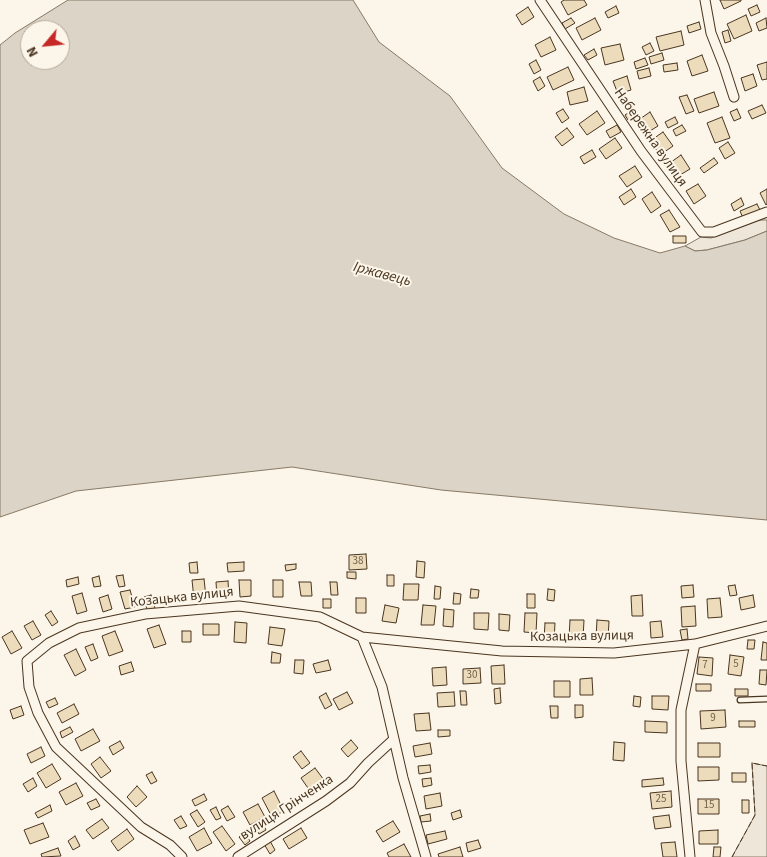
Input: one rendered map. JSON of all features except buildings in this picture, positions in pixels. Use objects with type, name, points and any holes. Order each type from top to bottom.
[{"type":"street","name":"Набережна вулиця","points":[[540,0],[640,151],[702,232],[714,232],[767,212]]},
{"type":"street","points":[[705,0],[711,33],[734,97]]},
{"type":"street","name":"Козацька вулиця","points":[[182,857],[170,845],[141,826],[56,747],[38,713],[29,686],[27,661],[49,643],[79,628],[145,614],[239,606],[320,617],[362,637],[502,651],[614,653],[695,644],[767,626]]},
{"type":"street","points":[[362,637],[382,688],[393,740],[426,857]]},
{"type":"street","points":[[690,857],[681,761],[681,710],[695,644]]},
{"type":"street","name":"вулиця Грінченка","points":[[238,857],[350,783],[393,740]]},
{"type":"lane","points":[[740,700],[767,699]]},
{"type":"shaded area","points":[[759,220],[767,220],[767,231],[745,240],[707,250],[695,251],[685,246],[701,237],[711,238]]},
{"type":"shaded area","points":[[752,763],[767,766],[767,857],[732,857],[755,815]]},
{"type":"water","name":"Іржавець","points":[[68,0],[353,0],[379,42],[450,96],[502,168],[564,214],[614,238],[660,253],[685,246],[695,251],[707,250],[745,240],[767,231],[767,520],[441,490],[292,467],[76,491],[0,517],[0,45],[20,30],[20,70],[70,70],[70,20],[36,20]]},
{"type":"fence","points":[[732,857],[755,815],[752,763],[767,766]]}]
